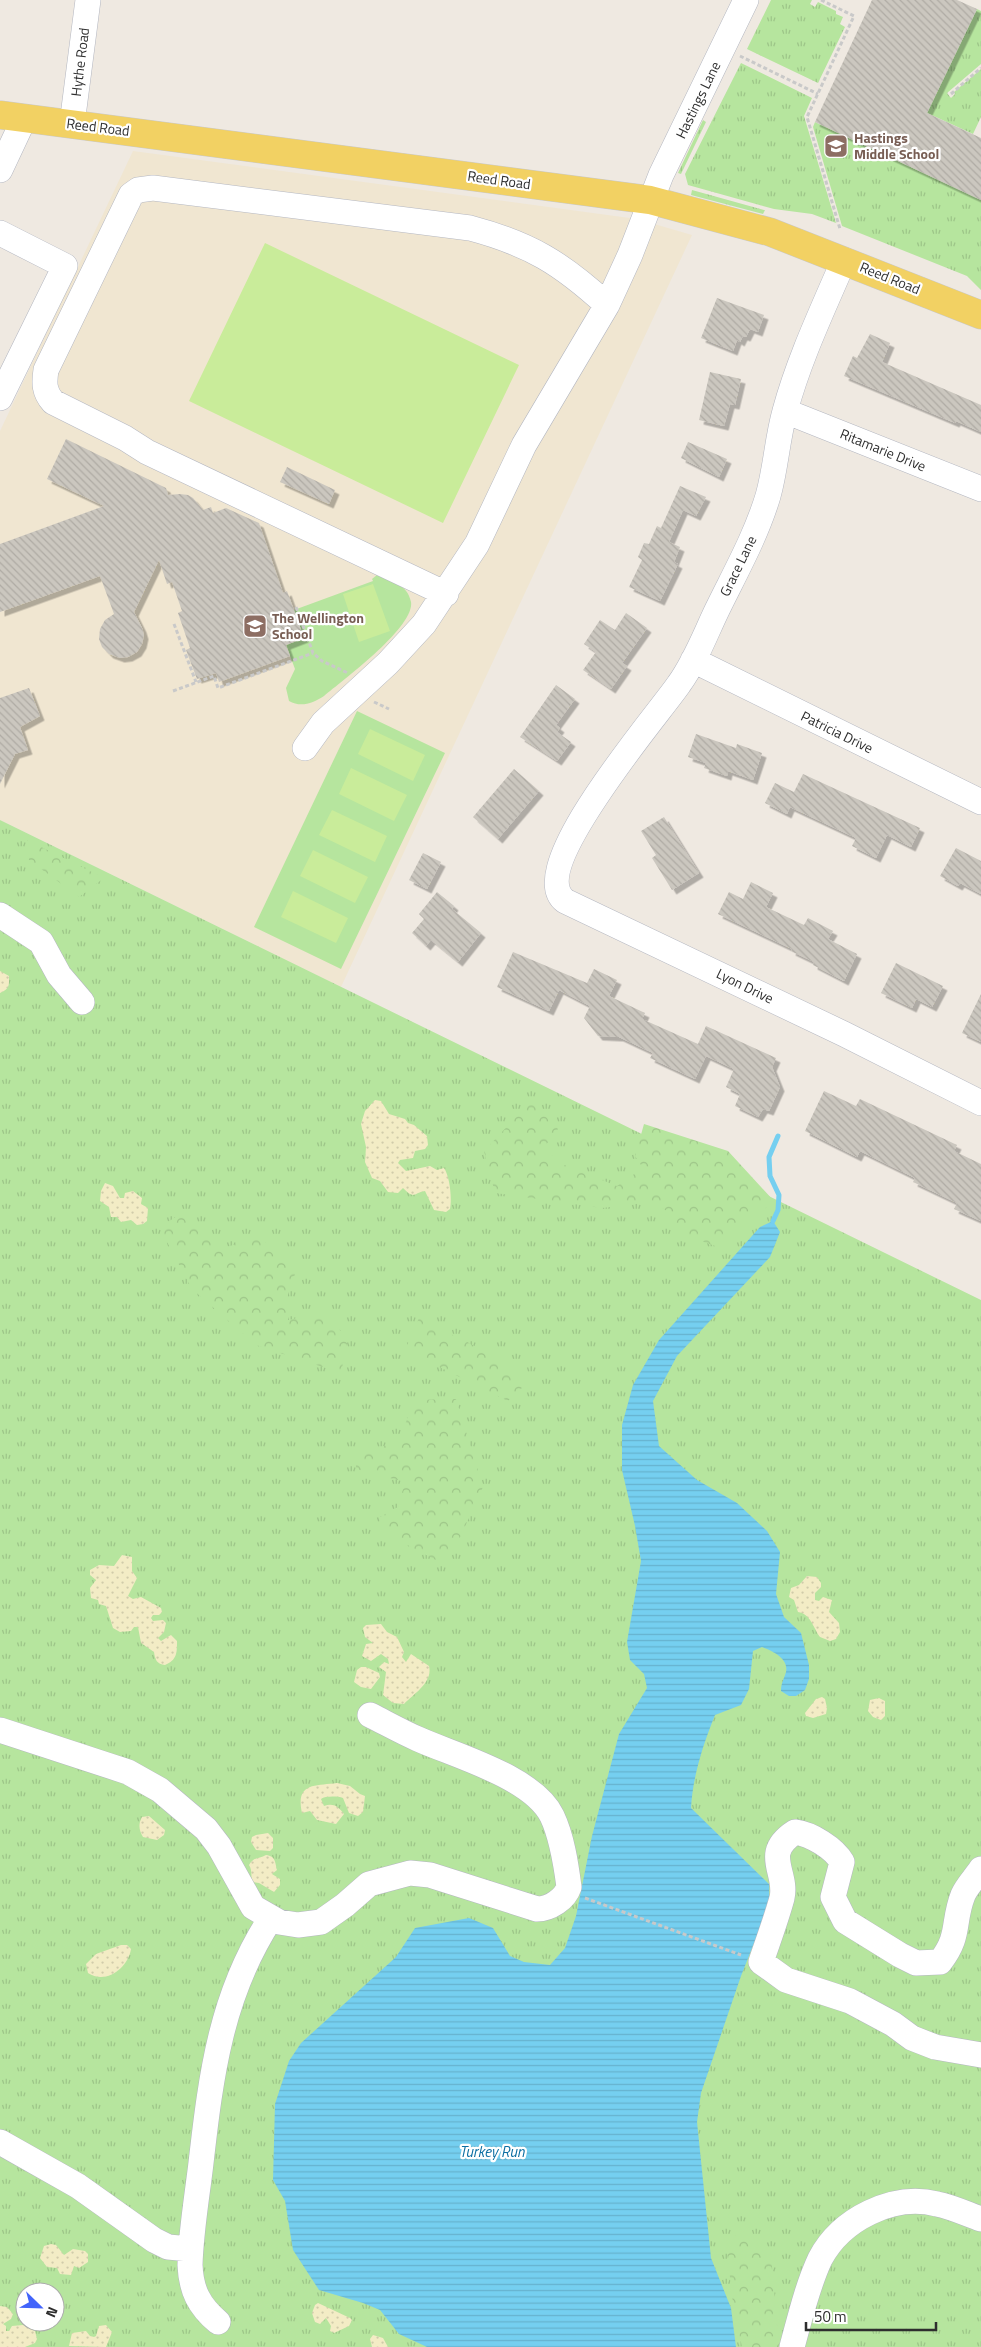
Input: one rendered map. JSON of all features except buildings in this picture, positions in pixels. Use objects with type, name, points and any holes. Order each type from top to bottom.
[{"type":"main road","name":"Reed Road","points":[[12,117],[650,200],[770,232],[981,315]]},
{"type":"street","name":"Hythe Road","points":[[72,124],[88,0]]},
{"type":"street","name":"Hastings Lane","points":[[305,748],[323,723],[388,663],[424,624],[446,594],[477,544],[524,446],[552,395],[607,304],[630,255],[650,200],[746,0]]},
{"type":"street","points":[[0,170],[12,117]]},
{"type":"street","points":[[446,594],[147,452],[126,438],[53,402],[47,395],[44,382],[46,370],[131,195],[138,190],[153,188],[470,228],[505,237],[536,250],[578,278],[607,304]]},
{"type":"street","points":[[0,233],[65,266],[0,398]]},
{"type":"street","name":"Grace Lane","points":[[570,842],[604,783],[630,746],[680,684],[756,530],[771,482],[785,411],[808,345],[844,260]]},
{"type":"street","name":"Ritamarie Drive","points":[[785,411],[981,489]]},
{"type":"street","name":"Patricia Drive","points":[[693,660],[981,802]]},
{"type":"street","name":"Lyon Drive","points":[[570,842],[557,872],[556,887],[560,896],[566,901],[844,1034],[981,1103]]},
{"type":"street","points":[[0,915],[41,942],[59,975],[82,1002]]},
{"type":"street","points":[[0,1730],[128,1772],[160,1790],[206,1830],[219,1846],[253,1907],[271,1918],[288,1924],[321,1922],[345,1905],[369,1884],[410,1873],[430,1875],[537,1908],[550,1906],[567,1892],[569,1887],[559,1836],[552,1816],[543,1801],[513,1781],[472,1760],[419,1740],[370,1715]]},
{"type":"street","points":[[981,1869],[964,1894],[953,1944],[947,1954],[940,1962],[916,1963],[845,1921],[833,1897],[842,1862],[838,1856],[805,1833],[795,1832],[784,1838],[779,1851],[777,1864],[784,1888],[761,1962],[786,1980],[850,2001],[893,2024],[912,2038],[936,2047],[981,2055]]},
{"type":"street","points":[[218,2322],[207,2313],[194,2292],[191,2281],[190,2249],[209,2096],[218,2044],[229,2002],[250,1952],[271,1918]]},
{"type":"street","points":[[0,2142],[45,2165],[78,2186],[154,2240],[168,2247],[190,2249]]},
{"type":"street","points":[[792,2347],[810,2283],[820,2259],[831,2242],[842,2230],[858,2219],[879,2209],[900,2203],[920,2202],[936,2204],[981,2219]]},
{"type":"path","points":[[821,0],[854,16],[807,117],[840,229]]},
{"type":"path","points":[[740,56],[818,94]]},
{"type":"path","points":[[951,94],[981,68]]},
{"type":"path","points":[[296,607],[313,653],[322,661],[350,674]]},
{"type":"path","points":[[174,624],[196,682]]},
{"type":"path","points":[[172,691],[214,676],[218,688],[313,653]]},
{"type":"path","points":[[368,696],[389,709]]},
{"type":"path","points":[[567,1892],[761,1962]]},
{"type":"shaded area","name":"The Wellington School","points":[[133,151],[637,219],[692,235],[341,987],[0,820],[0,431]]},
{"type":"green space","points":[[771,0],[812,0],[810,4],[815,7],[818,2],[836,11],[836,14],[843,17],[840,24],[845,27],[818,83],[747,49]]},
{"type":"green space","points":[[977,9],[981,11],[981,64],[947,93],[951,98],[955,94],[954,92],[981,69],[981,117],[973,134],[927,113]]},
{"type":"green space","points":[[741,63],[812,98],[804,116],[836,223],[812,214],[774,209],[688,185],[685,174]]},
{"type":"green space","points":[[703,120],[706,122],[681,174],[678,173]]},
{"type":"green space","points":[[815,122],[981,200],[981,290],[967,276],[842,226],[813,127]]},
{"type":"green space","points":[[692,190],[765,210],[763,214],[691,195]]},
{"type":"green space","points":[[265,243],[519,365],[443,523],[189,401]]},
{"type":"green space","points":[[377,575],[403,587],[409,596],[411,602],[409,613],[402,625],[376,653],[324,696],[307,704],[289,701],[286,688],[295,669],[286,645],[304,638],[294,610],[373,581],[372,579]]},
{"type":"green space","points":[[373,584],[390,631],[359,642],[343,594]]},
{"type":"green space","points":[[357,711],[445,753],[341,969],[254,927]]},
{"type":"green space","points":[[370,729],[425,755],[413,781],[358,754]]},
{"type":"green space","points":[[351,768],[407,795],[394,821],[339,794]]},
{"type":"green space","points":[[332,810],[387,836],[375,862],[319,835]]},
{"type":"green space","points":[[0,820],[981,1300],[981,2347],[0,2347]]},
{"type":"green space","points":[[27,840],[104,878],[79,897],[29,860]]},
{"type":"green space","points":[[313,850],[368,877],[355,903],[300,876]]},
{"type":"green space","points":[[293,891],[348,918],[336,943],[281,917]]},
{"type":"green space","points":[[533,1099],[558,1129],[545,1146],[557,1162],[617,1186],[643,1168],[635,1156],[644,1124],[728,1151],[774,1201],[718,1247],[676,1232],[676,1216],[651,1202],[602,1208],[495,1193],[484,1151]]},
{"type":"green space","points":[[181,1214],[221,1249],[257,1237],[300,1264],[288,1289],[288,1320],[322,1313],[348,1338],[341,1373],[256,1345],[192,1289],[159,1227]]},
{"type":"green space","points":[[419,1318],[506,1362],[525,1385],[508,1401],[405,1350]]},
{"type":"green space","points":[[456,1399],[483,1487],[447,1566],[379,1530],[380,1517],[398,1507],[405,1482],[356,1469],[356,1455],[400,1441],[413,1400]]},
{"type":"green space","points":[[743,2230],[771,2255],[779,2347],[742,2347],[733,2303],[726,2243]]},
{"type":"sand","points":[[0,971],[9,976],[9,984],[0,993]]},
{"type":"sand","points":[[375,1100],[381,1101],[389,1114],[405,1119],[427,1136],[428,1145],[425,1149],[415,1151],[413,1158],[400,1160],[398,1163],[406,1171],[430,1166],[437,1170],[444,1168],[448,1177],[451,1194],[450,1209],[446,1212],[434,1210],[425,1191],[414,1195],[403,1188],[398,1193],[388,1192],[380,1181],[372,1178],[365,1162],[366,1147],[361,1124],[365,1111]]},
{"type":"sand","points":[[105,1183],[113,1186],[120,1198],[124,1198],[125,1193],[133,1191],[142,1198],[141,1204],[148,1208],[147,1221],[137,1225],[131,1220],[121,1222],[117,1217],[111,1217],[109,1207],[100,1201],[101,1191]]},
{"type":"sand","points":[[122,1555],[132,1557],[132,1571],[137,1578],[128,1596],[133,1599],[141,1597],[161,1608],[162,1612],[159,1615],[153,1615],[151,1618],[153,1621],[163,1620],[166,1623],[164,1632],[158,1638],[161,1641],[171,1635],[177,1641],[175,1656],[172,1661],[165,1665],[158,1663],[154,1652],[141,1643],[138,1627],[134,1627],[131,1631],[120,1632],[113,1628],[106,1606],[99,1604],[98,1600],[91,1598],[90,1588],[96,1580],[90,1575],[90,1570],[99,1565],[114,1566]]},
{"type":"sand","points":[[807,1576],[817,1577],[821,1583],[821,1587],[815,1593],[815,1600],[819,1601],[823,1597],[832,1600],[829,1612],[839,1623],[840,1632],[836,1639],[830,1641],[820,1637],[809,1618],[798,1612],[794,1600],[789,1597],[791,1588],[799,1585]]},
{"type":"sand","points":[[381,1624],[387,1632],[397,1637],[404,1652],[402,1657],[406,1662],[411,1654],[429,1666],[430,1672],[426,1682],[404,1704],[393,1703],[383,1695],[386,1672],[379,1667],[384,1662],[389,1664],[388,1659],[381,1654],[371,1661],[362,1656],[366,1644],[373,1643],[365,1637],[363,1628],[366,1625]]},
{"type":"sand","points":[[361,1667],[366,1667],[379,1673],[380,1677],[371,1689],[361,1687],[354,1682],[357,1670]]},
{"type":"sand","points":[[822,1697],[825,1699],[826,1714],[813,1718],[806,1716],[805,1713],[816,1699]]},
{"type":"sand","points":[[879,1698],[885,1701],[885,1716],[881,1720],[873,1717],[868,1711],[870,1700]]},
{"type":"sand","points":[[337,1783],[350,1786],[365,1796],[363,1812],[358,1816],[349,1813],[343,1798],[325,1797],[321,1799],[324,1806],[335,1806],[344,1814],[336,1824],[317,1820],[310,1811],[302,1813],[301,1803],[304,1791],[309,1787]]},
{"type":"sand","points":[[149,1816],[165,1830],[164,1835],[157,1840],[143,1837],[141,1832],[142,1817]]},
{"type":"sand","points":[[268,1833],[273,1838],[273,1848],[270,1851],[256,1850],[251,1842],[252,1837]]},
{"type":"sand","points":[[266,1855],[274,1860],[277,1870],[272,1874],[280,1879],[280,1885],[274,1892],[259,1883],[253,1882],[249,1865],[255,1859]]},
{"type":"sand","points":[[121,1945],[127,1945],[131,1949],[126,1962],[121,1968],[109,1976],[95,1976],[88,1973],[86,1964],[96,1954]]},
{"type":"sand","points":[[56,2245],[64,2255],[73,2249],[85,2251],[88,2254],[88,2262],[79,2268],[74,2266],[71,2275],[60,2274],[57,2268],[47,2267],[40,2258],[44,2246]]},
{"type":"sand","points":[[318,2303],[350,2318],[352,2320],[349,2326],[334,2333],[330,2331],[331,2326],[326,2318],[320,2324],[315,2322],[312,2313],[315,2305]]},
{"type":"sand","points":[[0,2306],[7,2307],[13,2314],[11,2319],[3,2324],[6,2326],[6,2331],[9,2331],[12,2326],[15,2326],[15,2332],[35,2332],[37,2339],[35,2343],[25,2347],[0,2347]]},
{"type":"sand","points":[[106,2325],[112,2332],[106,2347],[69,2346],[72,2333],[86,2331],[90,2336],[94,2337],[99,2326]]},
{"type":"sand","points":[[373,2335],[383,2338],[388,2347],[372,2347],[370,2339]]},
{"type":"water","name":"Turkey Run","points":[[773,1221],[780,1232],[770,1257],[677,1356],[653,1401],[659,1446],[697,1480],[737,1503],[767,1531],[780,1552],[776,1594],[784,1617],[801,1633],[809,1665],[809,1679],[805,1690],[796,1696],[789,1696],[781,1691],[786,1672],[785,1663],[782,1659],[775,1653],[762,1647],[753,1651],[749,1689],[741,1705],[715,1715],[699,1760],[692,1796],[691,1808],[769,1884],[769,1905],[741,1976],[701,2093],[697,2122],[711,2258],[731,2308],[736,2347],[427,2347],[399,2334],[380,2310],[319,2290],[293,2250],[285,2201],[273,2180],[275,2104],[289,2061],[301,2043],[396,1957],[415,1928],[469,1918],[493,1928],[510,1956],[524,1962],[550,1965],[565,1948],[576,1916],[592,1836],[619,1734],[647,1688],[644,1674],[630,1660],[627,1642],[641,1561],[622,1470],[622,1425],[633,1385],[659,1340],[760,1227]]},
{"type":"waterway","name":"Turkey Run","points":[[773,1221],[778,1210],[779,1195],[770,1176],[769,1157],[778,1136]]},
{"type":"place","name":"Hastings Middle School","points":[[836,146]]},
{"type":"place","name":"The Wellington School","points":[[255,626]]}]
